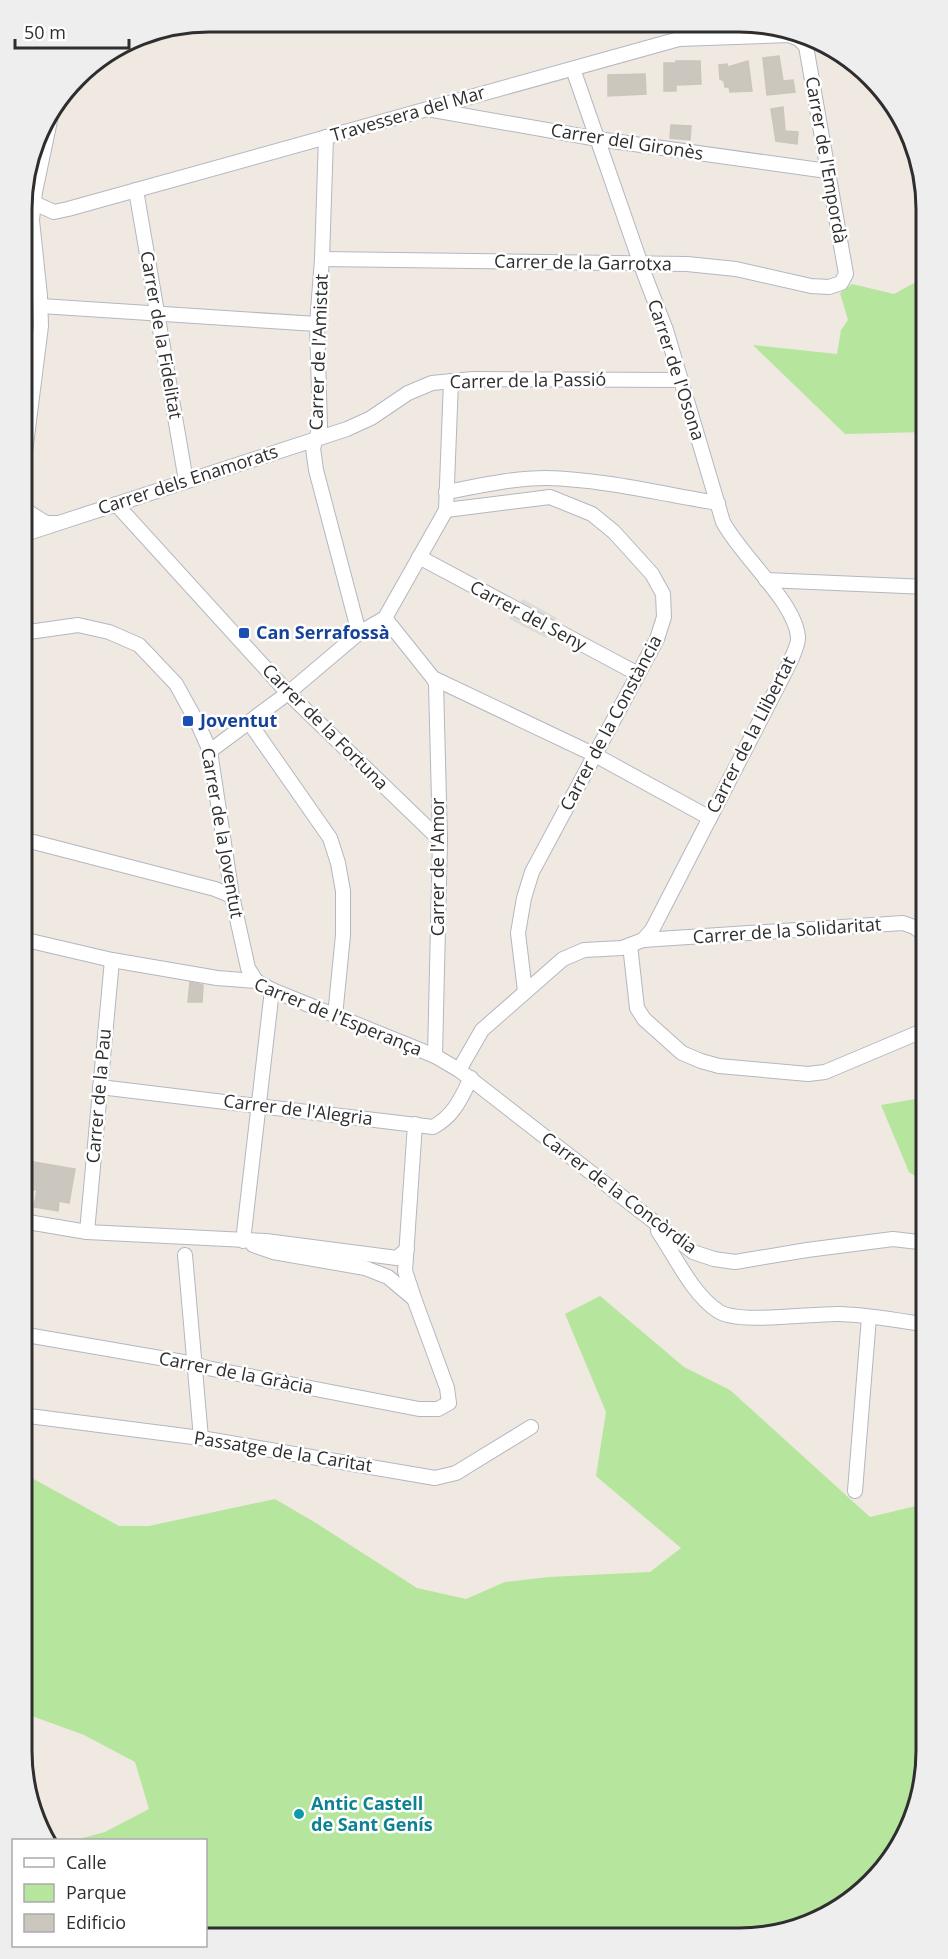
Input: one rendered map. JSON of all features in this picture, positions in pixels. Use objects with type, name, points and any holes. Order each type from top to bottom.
[{"type":"street","name":"Travessera del Mar","points":[[32,204],[54,212],[679,39],[776,35]]},
{"type":"street","name":"Carrer de l'Empordà","points":[[804,44],[846,274],[842,283]]},
{"type":"street","name":"Carrer de l'Osona","points":[[573,69],[666,330],[718,503]]},
{"type":"street","name":"Carrer del Gironès","points":[[428,109],[598,138],[827,171]]},
{"type":"street","name":"Carrer de l'Amistat","points":[[326,137],[322,259],[317,324],[320,427],[313,448],[316,470],[359,633]]},
{"type":"street","points":[[36,171],[42,151]]},
{"type":"street","name":"Carrer de la Fidelitat","points":[[136,190],[186,481]]},
{"type":"street","points":[[32,220],[41,326],[32,375]]},
{"type":"street","name":"Carrer de la Garrotxa","points":[[322,259],[687,264],[736,269],[811,286],[829,287],[842,283]]},
{"type":"street","points":[[40,306],[317,324]]},
{"type":"street","name":"Carrer de la Passió","points":[[317,437],[347,429],[371,418],[408,393],[432,383],[473,379],[681,380]]},
{"type":"street","points":[[210,751],[288,693],[359,633],[385,618],[447,510],[450,381]]},
{"type":"street","name":"Carrer dels Enamorats","points":[[32,532],[317,437]]},
{"type":"street","points":[[446,492],[502,482],[544,478],[580,480],[718,503]]},
{"type":"street","name":"Carrer de la Constància","points":[[447,510],[550,497],[591,514],[614,532],[652,574],[663,594],[664,617],[657,639],[532,872],[524,898],[518,933],[525,991]]},
{"type":"street","name":"Carrer de la Llibertat","points":[[636,943],[652,930],[781,680],[798,639],[795,622],[783,601],[732,539],[723,522],[718,503]]},
{"type":"street","name":"Carrer de la Fortuna","points":[[116,504],[288,693],[440,840]]},
{"type":"street","points":[[32,514],[46,523],[59,523]]},
{"type":"street","name":"Carrer del Seny","points":[[418,557],[638,674]]},
{"type":"street","points":[[766,580],[916,587]]},
{"type":"street","points":[[385,618],[433,678],[595,755],[710,818]]},
{"type":"street","name":"Carrer de la Joventut","points":[[32,632],[78,625],[110,632],[139,645],[176,684],[210,751],[232,896],[248,968],[256,981]]},
{"type":"street","name":"Carrer de l'Amor","points":[[433,678],[436,683],[440,840],[435,1056]]},
{"type":"street","points":[[249,722],[330,838],[338,863],[343,891],[343,935],[335,1016]]},
{"type":"street","points":[[32,842],[215,889],[232,896]]},
{"type":"street","name":"Carrer de la Solidaritat","points":[[459,1070],[482,1030],[563,959],[584,950],[622,948],[636,943],[903,923],[916,928]]},
{"type":"street","name":"Carrer de l'Esperança","points":[[32,941],[112,960],[217,978],[256,981],[272,990],[435,1056],[471,1078]]},
{"type":"street","points":[[636,943],[637,1008],[644,1019],[682,1053],[701,1061],[730,1067],[808,1074],[825,1072],[916,1034]]},
{"type":"street","name":"Carrer de la Pau","points":[[87,1232],[112,960]]},
{"type":"street","points":[[243,1241],[272,990]]},
{"type":"street","name":"Carrer de l'Alegria","points":[[100,1087],[433,1127],[443,1122],[453,1112],[471,1078]]},
{"type":"street","name":"Carrer de la Concòrdia","points":[[471,1078],[693,1252],[714,1259],[735,1262],[893,1239],[916,1242]]},
{"type":"street","points":[[413,1298],[405,1271],[415,1124]]},
{"type":"street","points":[[652,1222],[704,1300],[720,1313],[743,1317],[840,1314],[916,1323]]},
{"type":"street","points":[[32,1223],[87,1232],[299,1244],[397,1258],[407,1248]]},
{"type":"street","points":[[243,1241],[273,1252],[365,1268],[388,1277],[413,1298]]},
{"type":"street","points":[[185,1255],[201,1438]]},
{"type":"street","name":"Carrer de la Gràcia","points":[[32,1336],[195,1364],[420,1409],[438,1409],[448,1404],[447,1388],[413,1298]]},
{"type":"street","points":[[855,1491],[869,1317]]},
{"type":"street","name":"Passatge de la Caritat","points":[[32,1416],[201,1438],[435,1478],[456,1473],[531,1427]]},
{"type":"green space","points":[[916,282],[916,432],[845,434],[753,345],[837,354],[841,330],[848,320],[840,293],[852,284],[894,294]]},
{"type":"green space","points":[[916,1099],[916,1177],[909,1172],[881,1105]]},
{"type":"green space","points":[[600,1296],[684,1367],[730,1390],[870,1517],[916,1506],[915,1774],[903,1818],[893,1839],[865,1876],[838,1898],[818,1909],[774,1924],[740,1928],[208,1928],[207,1839],[79,1839],[105,1832],[149,1809],[135,1762],[84,1735],[32,1716],[32,1478],[119,1526],[149,1526],[275,1499],[417,1588],[466,1599],[505,1582],[549,1577],[650,1572],[681,1548],[596,1476],[606,1412],[565,1314]]},
{"type":"shaded area","points":[[523,599],[557,618],[546,638],[509,619]]},
{"type":"building","points":[[779,56],[783,81],[793,80],[795,92],[767,95],[763,58]]},
{"type":"building","points":[[676,61],[700,61],[701,84],[676,85],[676,91],[664,91],[664,63],[676,63]]},
{"type":"building","points":[[748,61],[752,91],[730,92],[729,87],[725,87],[724,81],[720,79],[719,65],[727,64],[728,67]]},
{"type":"building","points":[[645,74],[646,94],[608,96],[608,75]]},
{"type":"building","points":[[783,107],[785,131],[798,132],[797,144],[776,141],[771,109]]},
{"type":"building","points":[[671,125],[691,126],[690,140],[670,138]]},
{"type":"building","points":[[190,982],[203,985],[202,1002],[188,1002]]},
{"type":"building","points":[[32,1162],[75,1169],[69,1203],[59,1201],[58,1211],[34,1207],[37,1190],[32,1189]]},
{"type":"place","name":"Can Serrafossà","points":[[244,633]]},
{"type":"place","name":"Joventut","points":[[188,721]]},
{"type":"place","name":"Antic Castell de Sant Genís","points":[[299,1814]]}]
